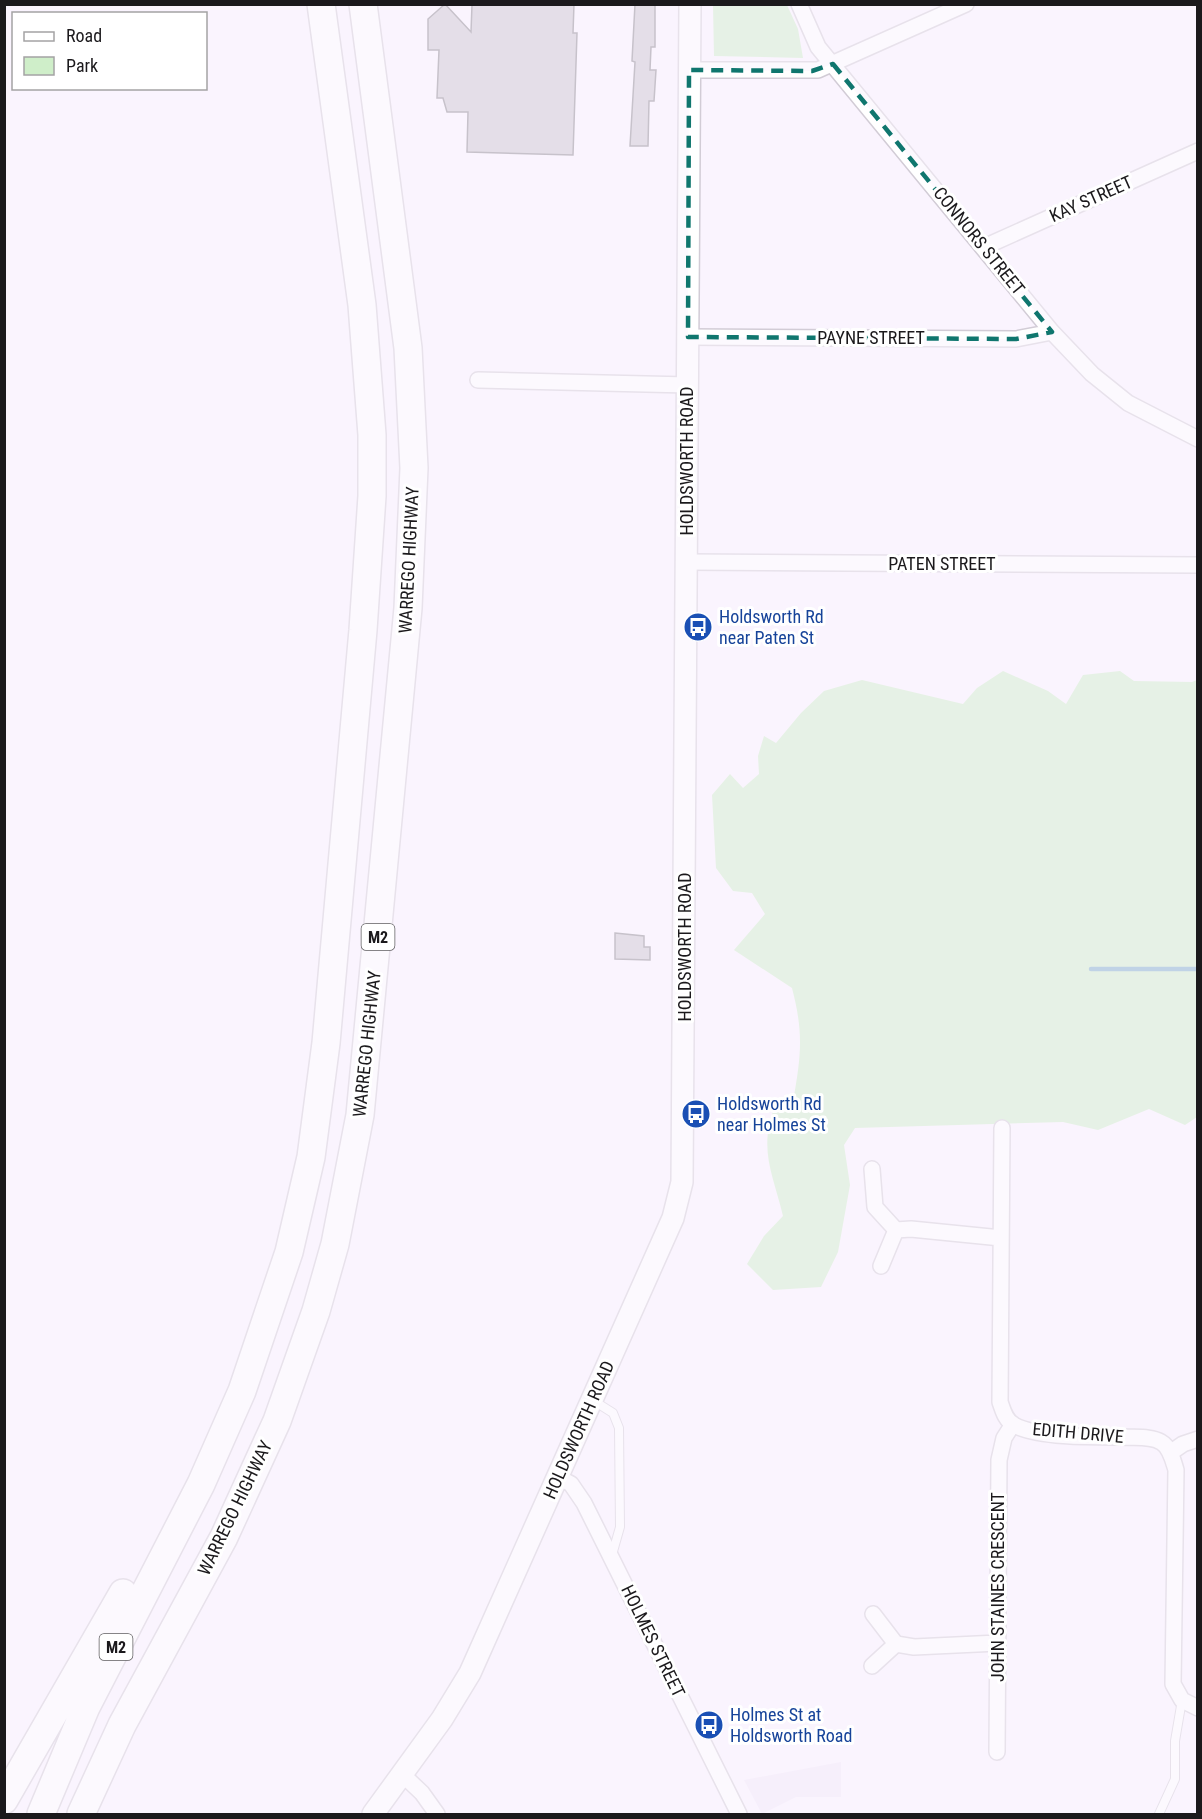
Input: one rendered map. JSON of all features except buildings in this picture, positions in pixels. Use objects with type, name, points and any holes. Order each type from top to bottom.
[{"type":"highway","name":"M2","points":[[41,1815],[86,1707],[201,1484],[242,1391],[289,1252],[311,1157],[327,1043],[363,630],[372,496],[368,371],[321,4]]},
{"type":"highway","name":"WARREGO HIGHWAY","points":[[81,1815],[122,1725],[224,1537],[277,1421],[316,1311],[335,1244],[360,1115],[408,608],[414,468],[408,348],[363,4]]},
{"type":"highway","points":[[4,1800],[177,1500],[201,1484]]},
{"type":"street","name":"HOLDSWORTH ROAD","points":[[373,1815],[458,1696],[470,1673],[673,1218],[682,1182],[690,4]]},
{"type":"street","name":"CONNORS STREET","points":[[799,4],[812,36],[833,64],[1052,332],[1092,374],[1128,403],[1197,439]]},
{"type":"street","points":[[689,70],[812,71],[833,64],[966,4]]},
{"type":"street","name":"KAY STREET","points":[[984,246],[1197,151]]},
{"type":"street","name":"PAYNE STREET","points":[[688,337],[1016,339],[1052,332]]},
{"type":"street","points":[[478,380],[688,385]]},
{"type":"street","name":"PATEN STREET","points":[[687,562],[1197,565]]},
{"type":"street","name":"EDITH DRIVE","points":[[1002,1128],[1000,1402],[1004,1415],[1012,1424],[1027,1429],[1079,1437],[1147,1438],[1161,1442],[1170,1453]]},
{"type":"street","points":[[872,1169],[874,1207],[896,1230]]},
{"type":"street","points":[[896,1230],[911,1229],[1001,1238]]},
{"type":"street","points":[[881,1266],[896,1230]]},
{"type":"street","name":"JOHN STAINES CRESCENT","points":[[997,1752],[999,1460],[1004,1438],[1012,1424]]},
{"type":"street","points":[[1197,1439],[1183,1444],[1170,1453],[1176,1470],[1173,1684],[1182,1700],[1197,1708]]},
{"type":"street","name":"HOLMES STREET","points":[[558,1477],[567,1481],[578,1493],[739,1815]]},
{"type":"street","points":[[873,1614],[896,1644],[914,1647],[998,1643]]},
{"type":"street","points":[[872,1666],[896,1644]]},
{"type":"street","points":[[402,1774],[422,1793],[437,1815]]},
{"type":"lane","points":[[592,1400],[613,1413],[620,1428],[620,1527],[612,1557]]},
{"type":"lane","points":[[1159,1815],[1175,1779],[1175,1741],[1182,1700]]},
{"type":"highlighted area","points":[[833,64],[1052,332],[1016,339],[688,337],[689,70],[812,71]]},
{"type":"shaded area","points":[[841,1762],[841,1797],[796,1797],[762,1814],[744,1780]]},
{"type":"green space","points":[[713,5],[787,5],[798,29],[803,58],[714,56]]},
{"type":"green space","points":[[1003,671],[1048,691],[1066,704],[1083,675],[1120,671],[1134,681],[1192,682],[1197,680],[1197,1117],[1185,1125],[1149,1109],[1098,1130],[1063,1122],[855,1128],[844,1145],[850,1185],[838,1252],[821,1287],[773,1290],[747,1264],[764,1236],[783,1216],[769,1161],[768,1136],[775,1106],[793,1102],[798,1071],[800,1032],[792,988],[734,950],[765,914],[752,893],[733,891],[716,868],[712,795],[730,774],[743,788],[759,774],[758,756],[764,736],[776,743],[801,713],[824,691],[862,680],[963,704],[977,688]]},
{"type":"waterway","points":[[1091,969],[1198,969]]},
{"type":"place","name":"Holdsworth Rd near Paten St","points":[[698,627]]},
{"type":"place","name":"Holdsworth Rd near Holmes St","points":[[696,1114]]},
{"type":"place","name":"Holmes St at Holdsworth Road","points":[[709,1725]]}]
